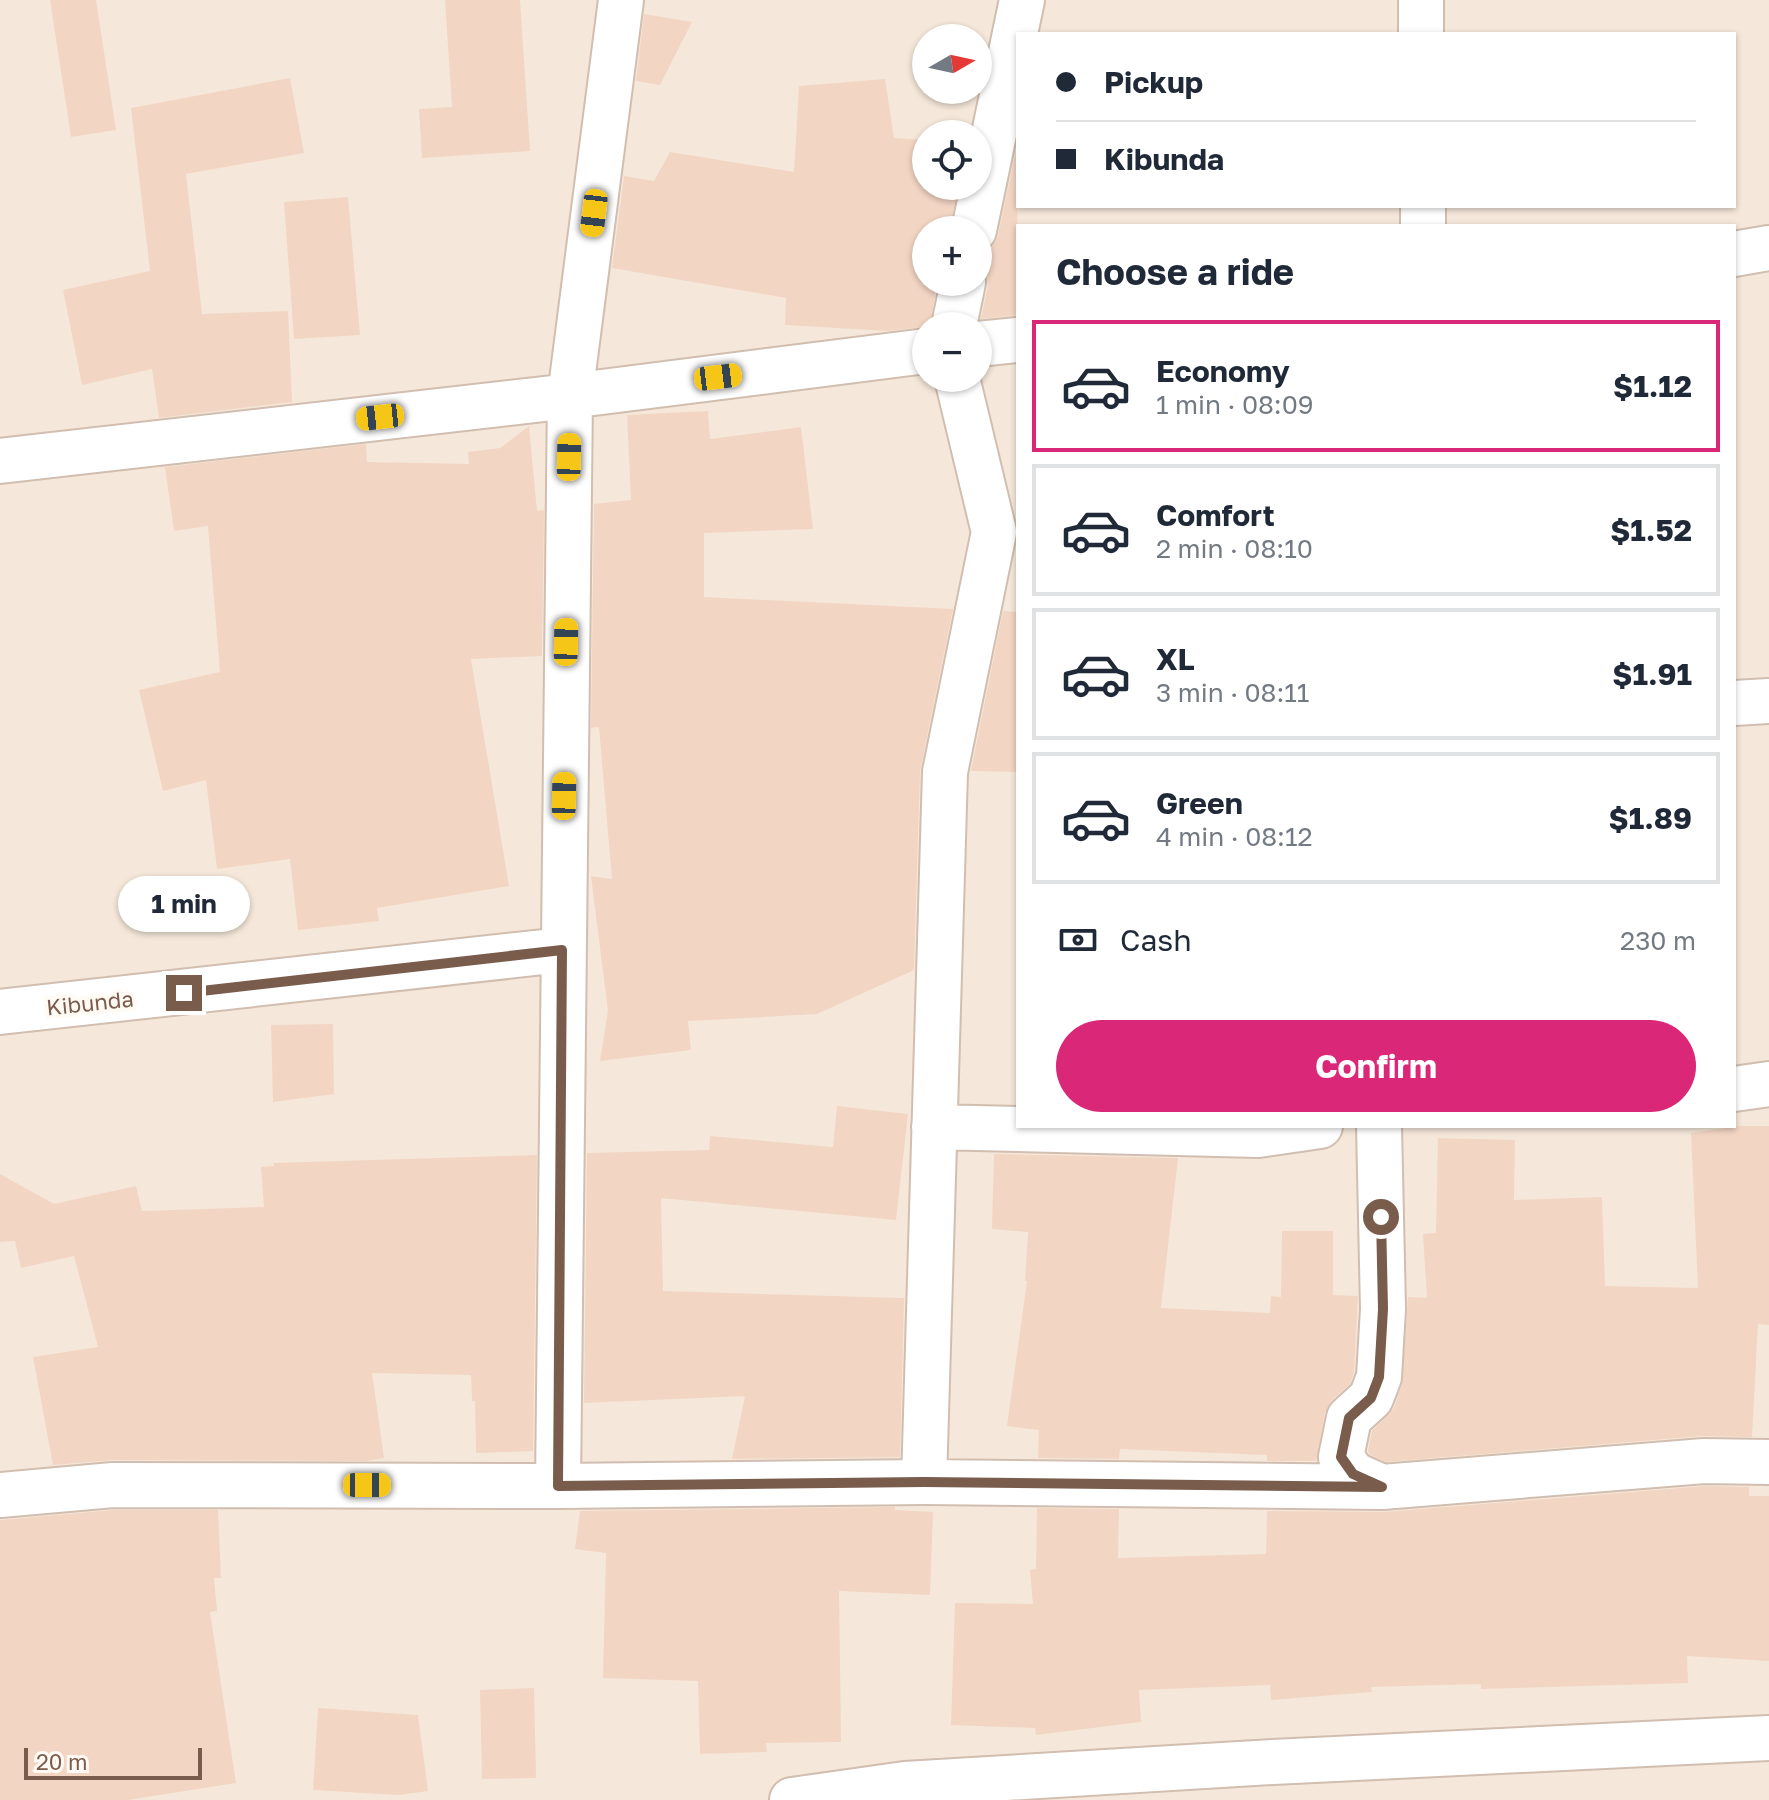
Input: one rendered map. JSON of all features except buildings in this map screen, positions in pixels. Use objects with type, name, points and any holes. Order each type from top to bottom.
[{"type":"street","points":[[558,1486],[570,396],[621,0]]},
{"type":"street","points":[[977,216],[1022,0]]},
{"type":"street","points":[[1421,0],[1421,32]]},
{"type":"street","points":[[1736,254],[1769,248]]},
{"type":"street","points":[[992,343],[1016,340]]},
{"type":"street","points":[[0,461],[570,396],[912,353]]},
{"type":"street","points":[[924,1482],[945,772],[994,532],[960,392]]},
{"type":"street","points":[[1736,703],[1769,701]]},
{"type":"street","name":"Kibunda","points":[[0,1012],[562,950]]},
{"type":"street","points":[[1736,1089],[1769,1084]]},
{"type":"street","points":[[934,1127],[1258,1135],[1306,1128]]},
{"type":"street","points":[[1379,1128],[1383,1309],[1379,1377],[1371,1398],[1349,1418],[1341,1457],[1353,1474],[1382,1487]]},
{"type":"street","points":[[0,1495],[113,1485],[558,1486],[924,1482],[1382,1487],[1704,1461],[1769,1462]]},
{"type":"street","points":[[792,1800],[905,1784],[1769,1738]]},
{"type":"shaded area","points":[[0,0],[1769,0],[1769,1800],[0,1800]]},
{"type":"route","points":[[184,993],[562,950],[558,1486],[924,1482],[1382,1487],[1353,1474],[1341,1457],[1349,1418],[1371,1398],[1379,1377],[1383,1309],[1381,1217]]}]
